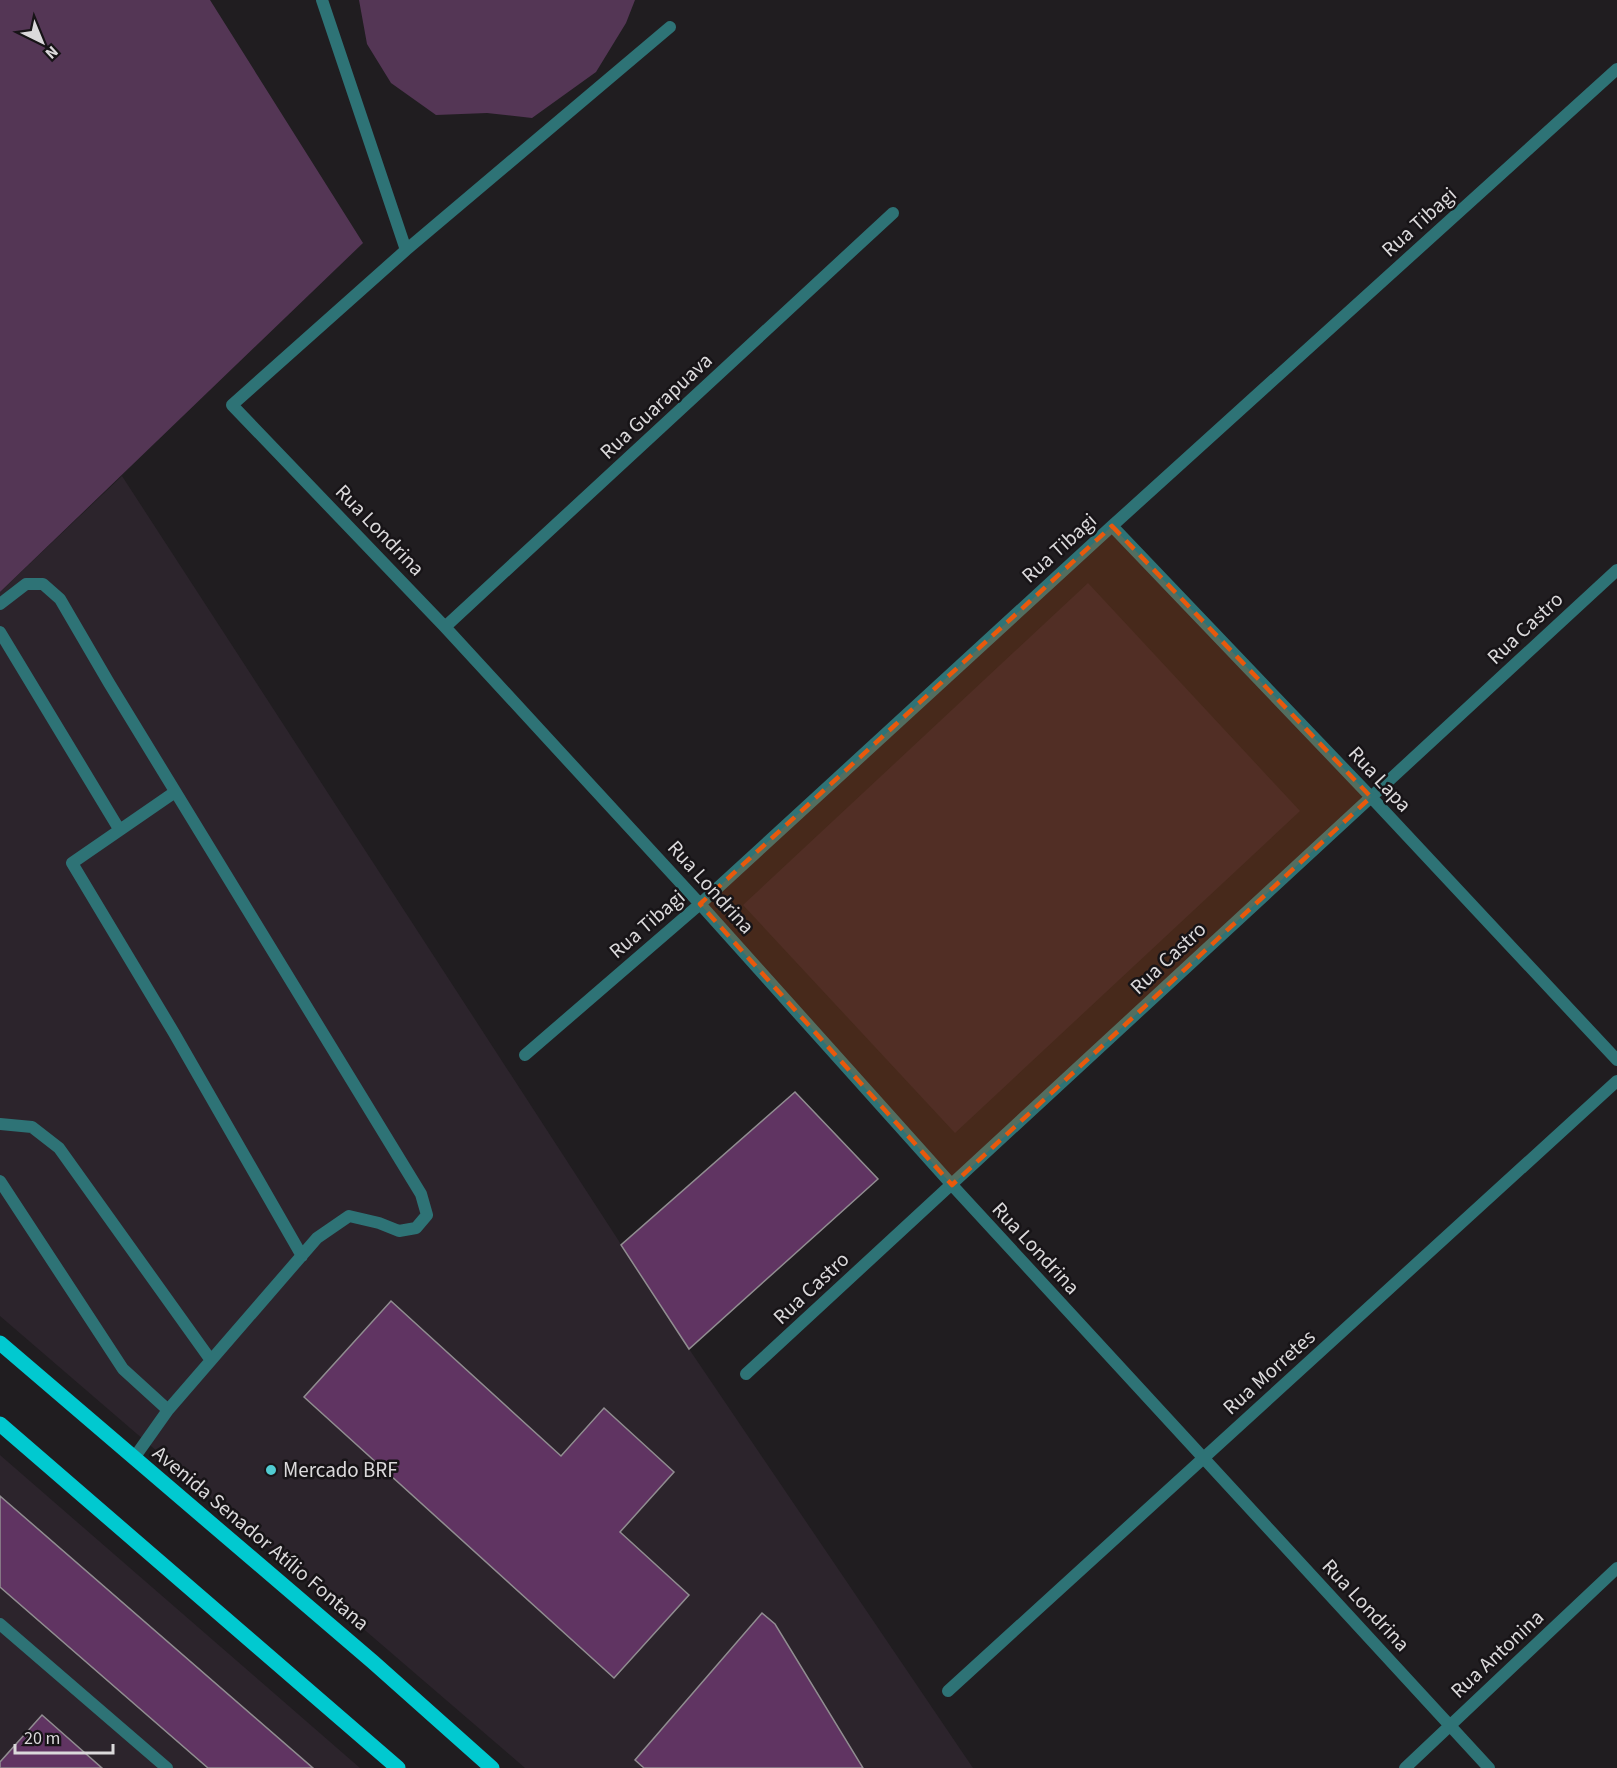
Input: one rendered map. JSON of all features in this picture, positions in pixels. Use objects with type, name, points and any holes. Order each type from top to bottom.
[{"type":"main road","name":"Avenida Senador Atílio Fontana","points":[[0,1343],[373,1662],[492,1768]]},
{"type":"main road","points":[[0,1424],[398,1768]]},
{"type":"street","points":[[322,0],[406,250],[670,27]]},
{"type":"street","name":"Rua Tibagi","points":[[525,1055],[700,904],[1112,526],[1617,69]]},
{"type":"street","name":"Rua Guarapuava","points":[[445,627],[893,213]]},
{"type":"street","name":"Rua Londrina","points":[[406,250],[232,405],[445,627],[700,904],[952,1185],[1489,1768]]},
{"type":"street","name":"Rua Lapa","points":[[1112,526],[1371,797],[1617,1060]]},
{"type":"street","name":"Rua Castro","points":[[746,1374],[1617,570]]},
{"type":"street","points":[[0,604],[26,584],[43,584],[60,598],[175,792],[421,1194],[427,1215],[416,1228],[399,1232],[379,1223],[348,1216],[317,1238],[210,1359],[168,1410],[134,1458]]},
{"type":"street","points":[[0,632],[120,829]]},
{"type":"street","points":[[175,792],[72,863],[168,1023],[302,1256]]},
{"type":"street","name":"Rua Morretes","points":[[948,1691],[1617,1080]]},
{"type":"street","points":[[0,1124],[32,1127],[58,1148],[210,1359]]},
{"type":"street","points":[[0,1181],[123,1369],[168,1410]]},
{"type":"street","name":"Rua Antonina","points":[[1405,1768],[1617,1568]]},
{"type":"street","points":[[0,1624],[167,1768]]},
{"type":"highlighted area","points":[[1112,526],[1371,797],[952,1185],[700,904]]},
{"type":"shaded area","points":[[0,0],[210,0],[363,243],[0,592]]},
{"type":"shaded area","points":[[359,0],[635,0],[626,23],[596,72],[532,118],[487,113],[436,115],[391,83],[367,44]]},
{"type":"shaded area","points":[[122,476],[689,1349],[973,1768],[525,1768],[0,1316],[0,592]]},
{"type":"shaded area","points":[[1088,583],[1300,811],[955,1133],[743,905]]},
{"type":"shaded area","points":[[0,1455],[360,1768],[0,1768]]},
{"type":"building","points":[[795,1092],[878,1179],[689,1349],[621,1245]]},
{"type":"building","points":[[391,1301],[561,1456],[604,1408],[674,1472],[620,1532],[689,1595],[614,1678],[304,1397]]},
{"type":"building","points":[[0,1496],[313,1768],[208,1768],[0,1587]]},
{"type":"building","points":[[762,1613],[775,1624],[863,1768],[644,1768],[635,1760]]},
{"type":"building","points":[[42,1715],[102,1768],[0,1768],[0,1762]]},
{"type":"place","name":"Mercado BRF","points":[[271,1470]]}]
